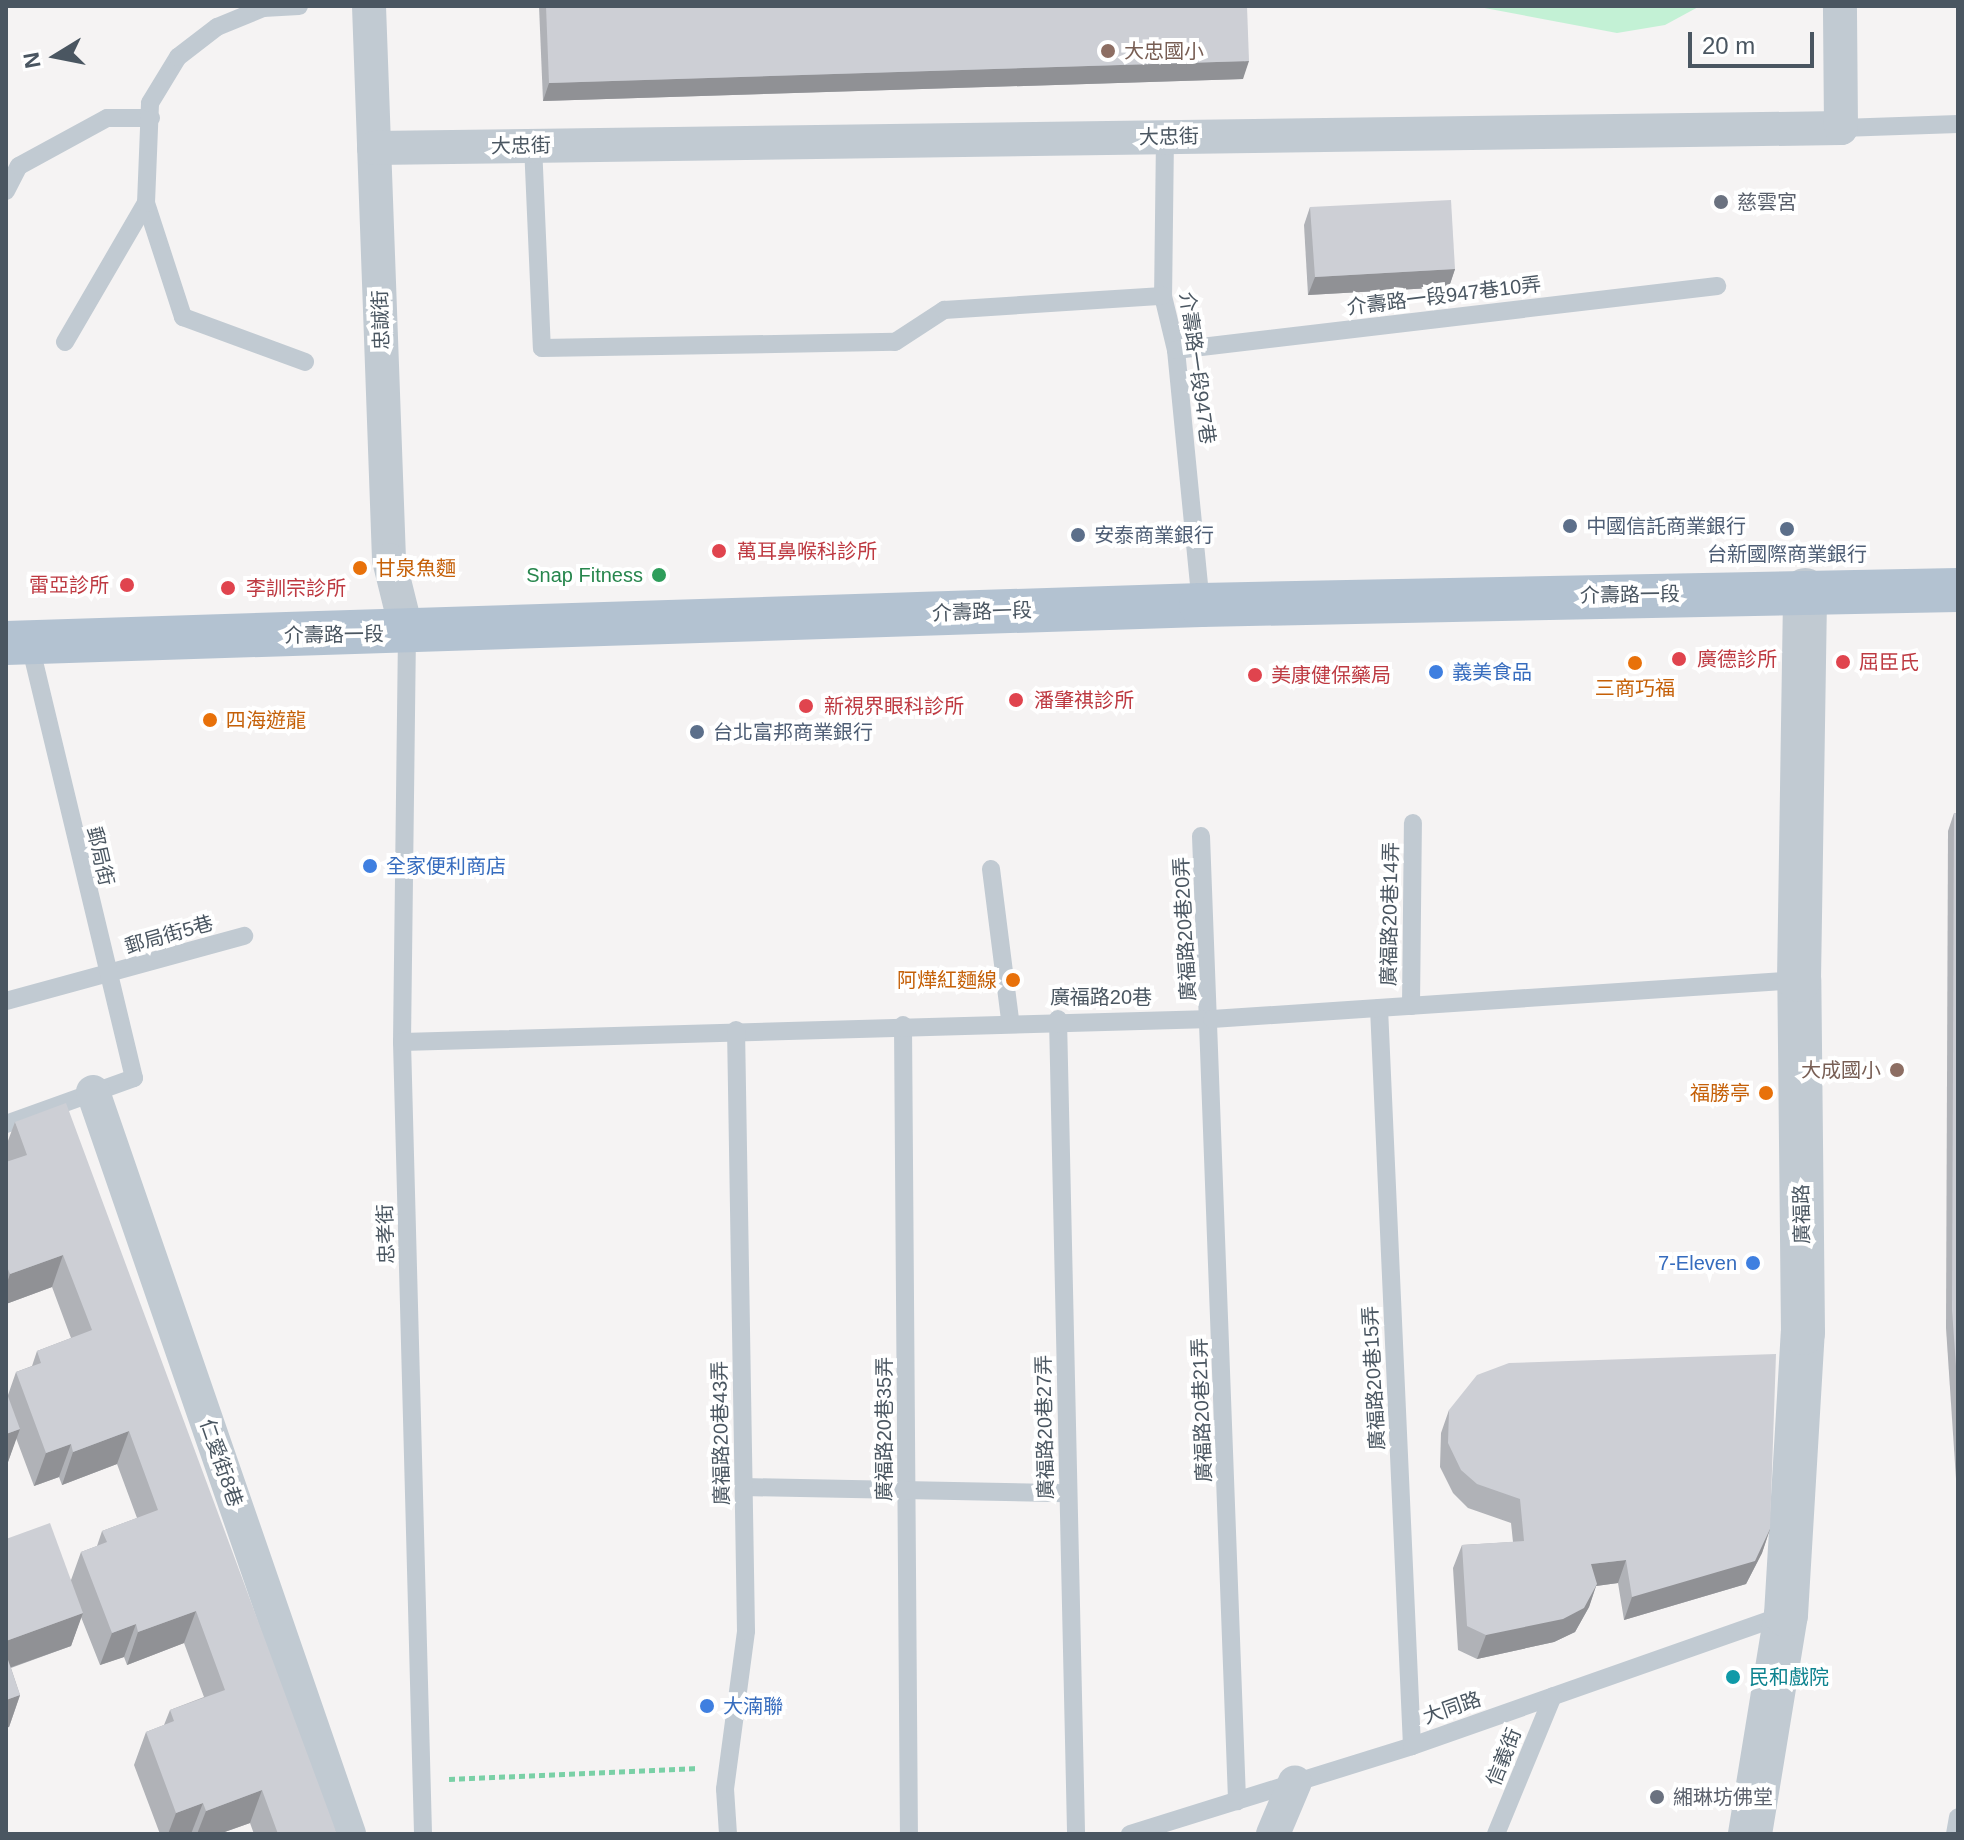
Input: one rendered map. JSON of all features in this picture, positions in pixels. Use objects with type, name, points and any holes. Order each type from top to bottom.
[{"type":"main road","name":"介壽路一段","points":[[17,643],[407,633],[1201,605],[1805,590],[1958,590]]},
{"type":"street","name":"忠誠街","points":[[369,6],[389,560],[407,633]]},
{"type":"street","points":[[1840,6],[1841,128]]},
{"type":"street","name":"大忠街","points":[[374,148],[1841,128]]},
{"type":"street","name":"廣福路","points":[[1750,1834],[1786,1615],[1803,1333],[1799,980],[1805,590]]},
{"type":"street","name":"仁愛街8巷","points":[[93,1092],[349,1834]]},
{"type":"street","points":[[1273,1834],[1295,1782]]},
{"type":"lane","points":[[299,6],[263,8],[217,27],[178,57],[150,103],[146,203],[183,317],[305,362]]},
{"type":"lane","points":[[6,191],[19,166],[107,118],[151,118]]},
{"type":"lane","points":[[1841,128],[1958,124]]},
{"type":"lane","name":"介壽路一段947巷","points":[[1165,137],[1163,296],[1176,350],[1201,605]]},
{"type":"lane","points":[[533,145],[542,348],[895,342],[944,310],[1163,296]]},
{"type":"lane","points":[[65,342],[146,203]]},
{"type":"lane","name":"介壽路一段947巷10弄","points":[[1176,350],[1717,286]]},
{"type":"lane","name":"忠孝街","points":[[407,633],[402,1042],[424,1780],[423,1834]]},
{"type":"lane","name":"郵局街","points":[[17,643],[134,1078],[93,1092]]},
{"type":"lane","name":"廣福路20巷14弄","points":[[1411,1006],[1413,823]]},
{"type":"lane","name":"廣福路20巷20弄","points":[[1201,836],[1212,1019]]},
{"type":"lane","points":[[991,869],[1010,1020]]},
{"type":"lane","name":"郵局街5巷","points":[[6,1001],[244,936]]},
{"type":"lane","name":"廣福路20巷","points":[[402,1042],[1010,1020],[1212,1019],[1799,980]]},
{"type":"lane","name":"廣福路20巷15弄","points":[[1379,1008],[1412,1746]]},
{"type":"lane","name":"廣福路20巷27弄","points":[[1058,1019],[1076,1834]]},
{"type":"lane","name":"廣福路20巷21弄","points":[[1212,1019],[1237,1801]]},
{"type":"lane","name":"廣福路20巷35弄","points":[[903,1025],[909,1834]]},
{"type":"lane","name":"廣福路20巷43弄","points":[[728,1834],[727,1767],[746,1631],[736,1030]]},
{"type":"lane","points":[[6,1124],[93,1092]]},
{"type":"lane","points":[[744,1487],[1068,1493]]},
{"type":"lane","name":"大同路","points":[[1130,1834],[1412,1746],[1786,1615]]},
{"type":"lane","name":"信義街","points":[[1496,1834],[1553,1696]]},
{"type":"lane","points":[[1955,1834],[1958,1817]]},
{"type":"path","points":[[424,1780],[727,1767]]},
{"type":"green space","points":[[1474,6],[1700,6],[1665,25],[1617,33]]},
{"type":"building","points":[[546,6],[1247,6],[1249,61],[549,83]]},
{"type":"building","points":[[1451,200],[1455,269],[1315,277],[1310,207]]},
{"type":"building","points":[[1954,813],[1958,814],[1958,1394],[1952,1310]]},
{"type":"building","points":[[66,1103],[337,1834],[278,1834],[262,1790],[206,1811],[203,1803],[176,1813],[146,1732],[174,1721],[170,1710],[225,1690],[196,1611],[138,1632],[136,1624],[112,1633],[81,1552],[107,1542],[102,1531],[158,1510],[129,1431],[73,1452],[71,1444],[46,1453],[16,1372],[41,1363],[37,1351],[92,1330],[63,1255],[10,1274],[6,1268],[6,1162],[27,1155],[15,1122]]},
{"type":"building","points":[[1776,1354],[1770,1529],[1755,1561],[1632,1597],[1626,1560],[1591,1564],[1597,1584],[1584,1608],[1563,1619],[1486,1635],[1467,1626],[1462,1545],[1524,1541],[1520,1499],[1477,1484],[1461,1470],[1448,1443],[1449,1410],[1477,1375],[1509,1363]]},
{"type":"building","points":[[6,1391],[20,1429],[6,1434]]},
{"type":"building","points":[[50,1523],[83,1613],[6,1641],[6,1539]]},
{"type":"building","points":[[6,1654],[20,1695],[6,1700]]},
{"type":"place","name":"大忠國小","points":[[1108,51]]},
{"type":"place","name":"慈雲宮","points":[[1721,202]]},
{"type":"place","name":"中國信託商業銀行","points":[[1570,526]]},
{"type":"place","name":"台新國際商業銀行","points":[[1787,529]]},
{"type":"place","name":"安泰商業銀行","points":[[1078,535]]},
{"type":"place","name":"萬耳鼻喉科診所","points":[[719,551]]},
{"type":"place","name":"甘泉魚麵","points":[[360,568]]},
{"type":"place","name":"Snap Fitness","points":[[659,575]]},
{"type":"place","name":"雷亞診所","points":[[127,585]]},
{"type":"place","name":"李訓宗診所","points":[[228,588]]},
{"type":"place","name":"廣德診所","points":[[1679,659]]},
{"type":"place","name":"屈臣氏","points":[[1843,662]]},
{"type":"place","name":"三商巧福","points":[[1635,663]]},
{"type":"place","name":"義美食品","points":[[1436,672]]},
{"type":"place","name":"美康健保藥局","points":[[1255,675]]},
{"type":"place","name":"潘肇祺診所","points":[[1016,700]]},
{"type":"place","name":"新視界眼科診所","points":[[806,706]]},
{"type":"place","name":"四海遊龍","points":[[210,720]]},
{"type":"place","name":"台北富邦商業銀行","points":[[697,732]]},
{"type":"place","name":"全家便利商店","points":[[370,866]]},
{"type":"place","name":"阿燁紅麵線","points":[[1013,980]]},
{"type":"place","name":"大成國小","points":[[1897,1070]]},
{"type":"place","name":"福勝亭","points":[[1766,1093]]},
{"type":"place","name":"7-Eleven","points":[[1753,1263]]},
{"type":"place","name":"民和戲院","points":[[1733,1677]]},
{"type":"place","name":"大湳聯","points":[[707,1706]]},
{"type":"place","name":"緗琳坊佛堂","points":[[1657,1797]]}]
